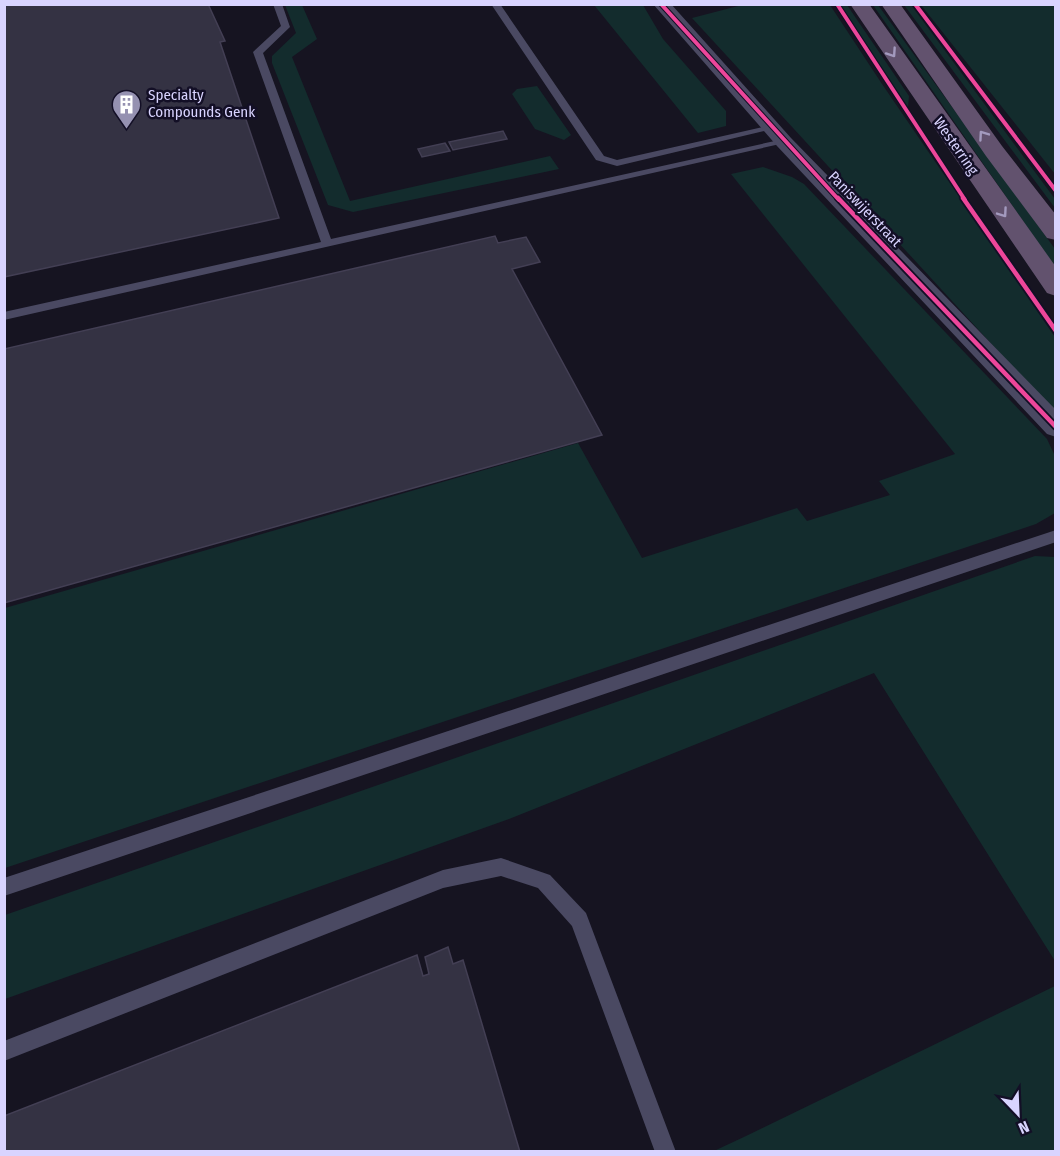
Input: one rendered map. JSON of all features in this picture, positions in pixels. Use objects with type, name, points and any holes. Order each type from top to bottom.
[{"type":"highway","name":"Westerring","points":[[859,4],[1056,287]]},
{"type":"highway","name":"Westerring","points":[[890,4],[994,151],[1056,232]]},
{"type":"street","name":"Paniswijerstraat","points":[[660,4],[778,135],[1056,427]]},
{"type":"lane","points":[[277,4],[286,27],[258,52],[327,244]]},
{"type":"lane","points":[[495,4],[600,158],[617,163],[778,135]]},
{"type":"lane","points":[[4,316],[327,244],[778,135]]},
{"type":"lane","points":[[4,887],[1056,536]]},
{"type":"lane","points":[[4,1051],[443,879],[501,867],[544,881],[579,920],[666,1152]]},
{"type":"green space","points":[[285,5],[302,5],[317,39],[292,57],[350,201],[550,156],[559,169],[353,212],[328,205],[272,63],[272,56],[296,33]]},
{"type":"green space","points":[[594,5],[643,5],[663,39],[726,111],[726,126],[698,133]]},
{"type":"green space","points":[[742,5],[830,5],[1055,337],[1055,413],[692,18]]},
{"type":"green space","points":[[840,5],[847,5],[909,96],[908,107]]},
{"type":"green space","points":[[873,5],[878,5],[1055,249],[1055,267]]},
{"type":"green space","points":[[904,5],[911,5],[1055,199],[1055,208]]},
{"type":"green space","points":[[921,5],[1055,5],[1055,174]]},
{"type":"green space","points":[[537,86],[571,135],[564,140],[535,129],[512,94],[517,89]]},
{"type":"green space","points":[[763,167],[792,177],[804,184],[1047,439],[1055,456],[1055,513],[1036,524],[5,868],[5,608],[578,443],[642,558],[797,508],[807,521],[890,495],[879,481],[955,454],[731,174]]},
{"type":"green space","points":[[1035,556],[1055,557],[1055,961],[874,673],[509,819],[5,999],[5,915]]},
{"type":"green space","points":[[1055,986],[1055,1151],[714,1151],[746,1136]]},
{"type":"building","name":"Specialty Compounds Genk","points":[[4,4],[208,4],[225,41],[220,42],[279,218],[4,277]]},
{"type":"building","points":[[503,131],[507,139],[453,150],[449,142]]},
{"type":"building","points":[[445,143],[450,151],[422,157],[418,149]]},
{"type":"building","points":[[495,236],[498,243],[526,237],[540,262],[512,269],[602,435],[4,603],[4,349]]},
{"type":"building","points":[[448,947],[453,964],[463,960],[520,1152],[4,1152],[4,1116],[417,955],[423,976],[429,974],[425,957]]},
{"type":"cycle path","points":[[661,4],[784,142],[1056,427]]},
{"type":"cycle path","points":[[837,4],[952,182],[1056,331]]},
{"type":"cycle path","points":[[915,4],[1056,191]]},
{"type":"place","name":"Specialty Compounds Genk","points":[[127,130]]}]
